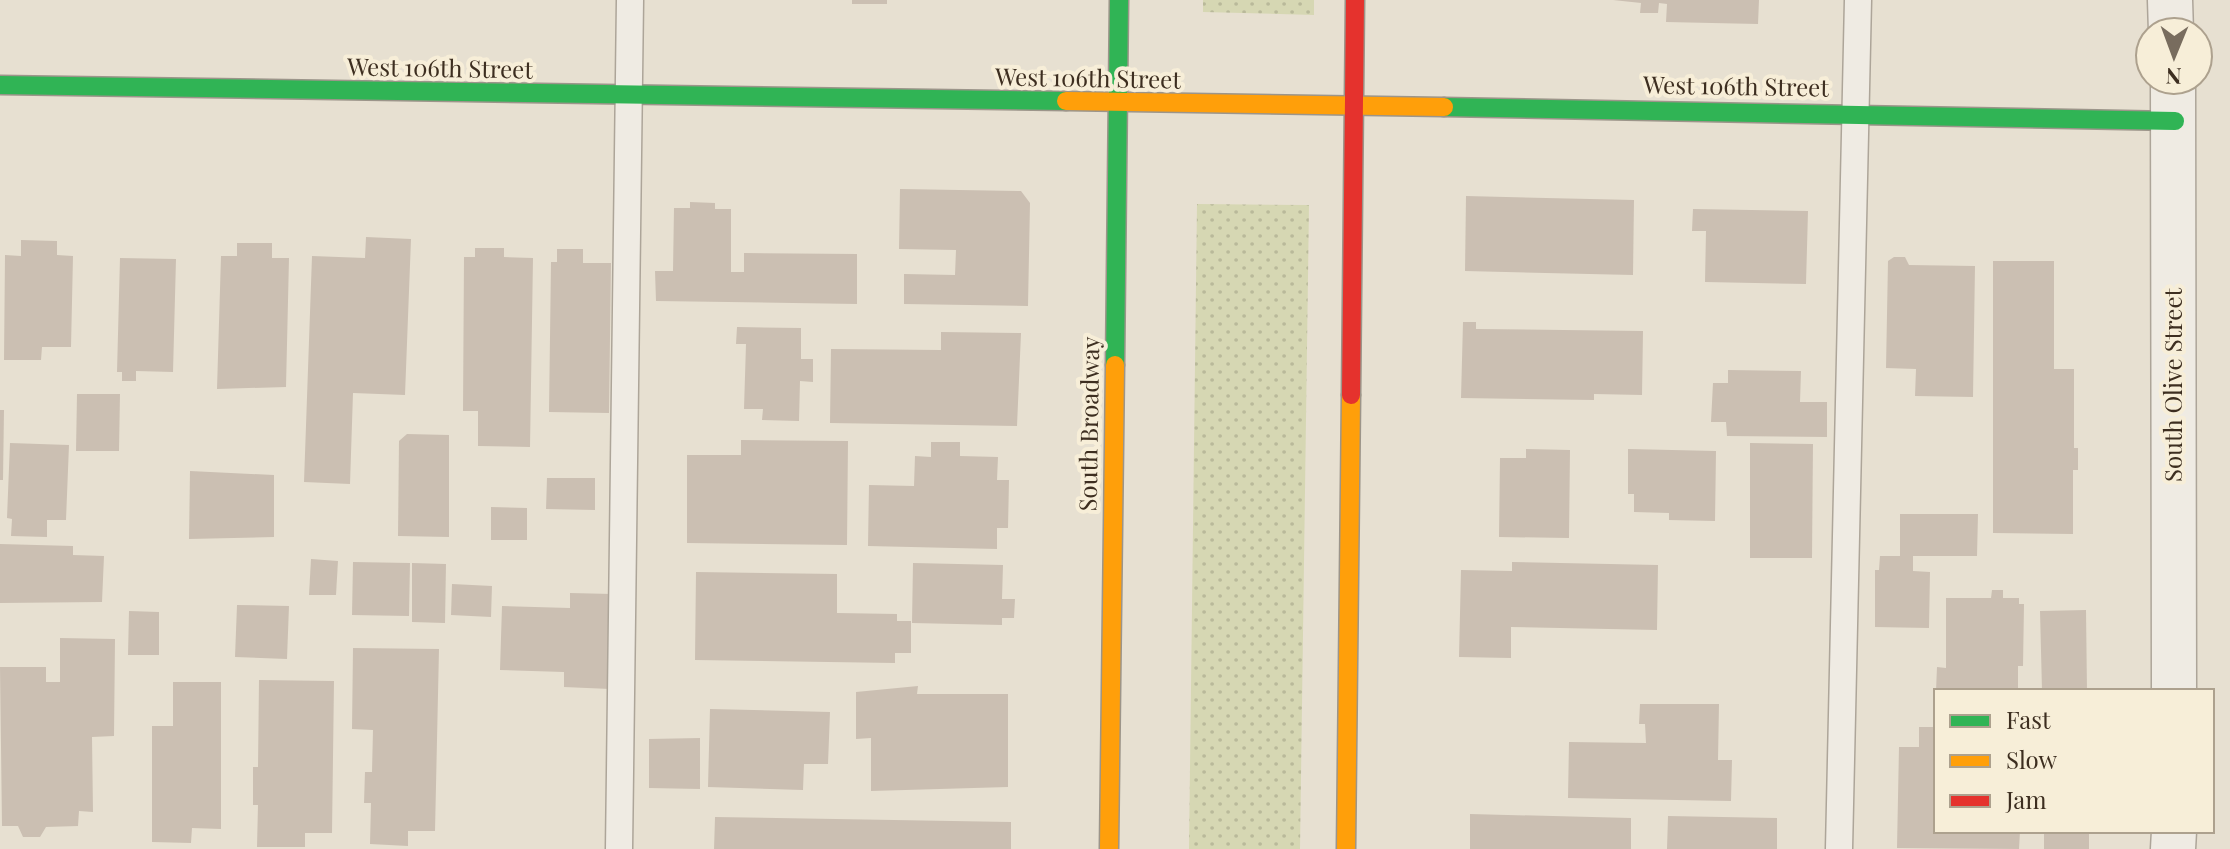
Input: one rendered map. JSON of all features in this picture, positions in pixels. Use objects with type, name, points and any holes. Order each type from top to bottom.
[{"type":"street","name":"South Broadway","points":[[1109,849],[1119,0]]},
{"type":"street","points":[[1346,849],[1355,0]]},
{"type":"street","name":"West 106th Street","points":[[0,85],[629,97],[1855,113],[2174,100]]},
{"type":"street","name":"South Olive Street","points":[[2174,100],[2174,689]]},
{"type":"lane","points":[[619,849],[630,0]]},
{"type":"lane","points":[[1839,849],[1858,0]]},
{"type":"green space","points":[[1203,0],[1314,0],[1314,15],[1203,12]]},
{"type":"green space","points":[[1197,204],[1309,205],[1300,849],[1189,849]]},
{"type":"building","points":[[852,0],[887,0],[887,4],[852,4]]},
{"type":"building","points":[[1613,0],[1759,0],[1758,24],[1666,22],[1667,4],[1659,3],[1658,13],[1640,13],[1641,3]]},
{"type":"building","points":[[900,189],[1021,191],[1030,203],[1028,306],[904,304],[904,274],[955,275],[956,250],[899,249]]},
{"type":"building","points":[[1466,196],[1634,200],[1633,275],[1465,271]]},
{"type":"building","points":[[690,202],[715,203],[715,209],[731,209],[731,272],[744,272],[744,253],[857,254],[857,304],[656,301],[655,271],[673,271],[674,208],[690,208]]},
{"type":"building","points":[[1693,209],[1808,211],[1806,284],[1705,282],[1706,231],[1692,231]]},
{"type":"building","points":[[366,237],[411,239],[405,395],[353,393],[350,484],[304,482],[312,256],[365,258]]},
{"type":"building","points":[[21,240],[57,241],[57,255],[73,256],[71,347],[42,347],[41,360],[4,360],[5,255],[21,256]]},
{"type":"building","points":[[237,243],[272,243],[272,258],[289,258],[286,387],[217,389],[221,256],[237,256]]},
{"type":"building","points":[[475,248],[504,248],[504,257],[533,258],[530,447],[478,446],[478,411],[463,411],[464,257],[475,257]]},
{"type":"building","points":[[557,249],[583,249],[583,263],[611,263],[609,413],[549,412],[551,262],[557,262]]},
{"type":"building","points":[[1894,257],[1905,257],[1909,265],[1975,266],[1973,397],[1915,396],[1916,369],[1886,368],[1888,261]]},
{"type":"building","points":[[120,258],[176,259],[173,372],[136,371],[136,381],[122,381],[122,372],[117,372]]},
{"type":"building","points":[[1993,261],[2054,261],[2054,369],[2074,369],[2074,448],[2078,448],[2078,470],[2073,470],[2073,534],[1993,533]]},
{"type":"building","points":[[1463,322],[1476,322],[1476,329],[1643,331],[1642,395],[1594,394],[1594,400],[1461,398]]},
{"type":"building","points":[[737,327],[801,328],[801,359],[813,359],[813,382],[800,381],[799,421],[762,420],[763,409],[744,409],[746,344],[736,344]]},
{"type":"building","points":[[941,332],[1021,333],[1017,426],[830,423],[831,349],[941,350]]},
{"type":"building","points":[[1728,370],[1801,371],[1800,402],[1827,402],[1827,437],[1727,436],[1726,422],[1711,422],[1713,383],[1728,383]]},
{"type":"building","points":[[77,394],[120,394],[119,451],[76,451]]},
{"type":"building","points":[[0,410],[4,410],[3,480],[0,480]]},
{"type":"building","points":[[407,434],[449,435],[449,537],[398,536],[399,441]]},
{"type":"building","points":[[741,440],[848,441],[847,545],[687,543],[687,455],[741,455]]},
{"type":"building","points":[[931,442],[960,442],[960,456],[998,457],[997,480],[1009,480],[1008,528],[997,528],[997,549],[868,546],[869,485],[914,486],[915,456],[931,457]]},
{"type":"building","points":[[10,443],[69,445],[66,520],[47,520],[47,537],[11,536],[12,519],[7,518]]},
{"type":"building","points":[[1750,443],[1813,444],[1812,558],[1750,558]]},
{"type":"building","points":[[1526,449],[1570,450],[1569,538],[1499,537],[1500,458],[1526,458]]},
{"type":"building","points":[[1628,449],[1716,451],[1715,521],[1669,520],[1669,513],[1634,512],[1634,494],[1628,494]]},
{"type":"building","points":[[190,471],[274,475],[274,537],[189,539]]},
{"type":"building","points":[[547,478],[595,478],[595,510],[546,509]]},
{"type":"building","points":[[491,507],[527,508],[527,540],[491,540]]},
{"type":"building","points":[[1900,514],[1978,514],[1977,556],[1913,556],[1913,571],[1930,572],[1929,628],[1875,627],[1875,570],[1879,570],[1880,556],[1900,556]]},
{"type":"building","points":[[0,544],[73,546],[73,555],[104,556],[102,602],[0,603]]},
{"type":"building","points":[[311,559],[338,561],[336,595],[309,595]]},
{"type":"building","points":[[353,562],[410,563],[409,616],[352,615]]},
{"type":"building","points":[[1512,562],[1658,565],[1657,630],[1511,627],[1511,658],[1459,657],[1461,570],[1512,571]]},
{"type":"building","points":[[412,563],[446,564],[445,623],[412,622]]},
{"type":"building","points":[[913,563],[1003,565],[1002,599],[1015,599],[1014,618],[1002,618],[1002,625],[912,623]]},
{"type":"building","points":[[696,572],[837,574],[837,613],[897,614],[897,621],[911,621],[911,653],[895,653],[895,663],[695,660]]},
{"type":"building","points":[[452,584],[492,586],[491,617],[451,615]]},
{"type":"building","points":[[1992,590],[2003,590],[2003,598],[2019,598],[2019,604],[2024,604],[2023,666],[2018,666],[2018,689],[1936,689],[1937,667],[1946,668],[1946,598],[1991,598]]},
{"type":"building","points":[[570,593],[612,594],[610,689],[564,687],[564,672],[500,670],[502,606],[570,608]]},
{"type":"building","points":[[237,605],[289,606],[287,659],[235,657]]},
{"type":"building","points":[[2086,610],[2087,689],[2042,689],[2040,611]]},
{"type":"building","points":[[129,611],[159,612],[159,655],[128,655]]},
{"type":"building","points":[[60,638],[115,639],[114,736],[92,737],[93,812],[79,811],[78,826],[46,827],[40,837],[23,837],[18,826],[2,826],[0,667],[46,667],[46,682],[60,682]]},
{"type":"building","points":[[353,648],[439,649],[435,831],[408,831],[408,846],[370,844],[371,803],[364,803],[365,772],[372,772],[373,730],[352,729]]},
{"type":"building","points":[[259,680],[334,681],[332,833],[305,833],[305,847],[257,847],[258,805],[253,805],[253,767],[258,767]]},
{"type":"building","points":[[173,682],[221,682],[221,829],[192,828],[191,843],[152,842],[152,726],[173,726]]},
{"type":"building","points":[[918,686],[917,694],[1008,694],[1008,787],[871,791],[871,738],[856,739],[856,692]]},
{"type":"building","points":[[1640,704],[1719,704],[1718,760],[1732,760],[1731,801],[1568,798],[1569,742],[1646,743],[1645,724],[1639,724]]},
{"type":"building","points":[[710,709],[830,712],[828,764],[804,764],[803,790],[708,787]]},
{"type":"building","points":[[1919,727],[1934,727],[1934,833],[2020,833],[2019,849],[1897,848],[1899,747],[1919,747]]},
{"type":"building","points":[[700,738],[700,789],[649,788],[649,739]]},
{"type":"building","points":[[1470,814],[1631,818],[1631,849],[1470,849]]},
{"type":"building","points":[[1668,816],[1777,818],[1777,849],[1667,849]]},
{"type":"building","points":[[715,817],[1011,822],[1011,849],[714,849]]},
{"type":"building","points":[[2044,833],[2089,833],[2089,849],[2044,849]]},
{"type":"traffic: fast","points":[[1115,365],[1119,0]]},
{"type":"traffic: fast","points":[[0,85],[1066,101]]},
{"type":"traffic: fast","points":[[1444,107],[2175,121]]},
{"type":"traffic: slow","points":[[1066,101],[1444,107]]},
{"type":"traffic: slow","points":[[1109,849],[1115,365]]},
{"type":"traffic: slow","points":[[1346,849],[1351,395]]},
{"type":"traffic: jam","points":[[1351,395],[1355,0]]}]
